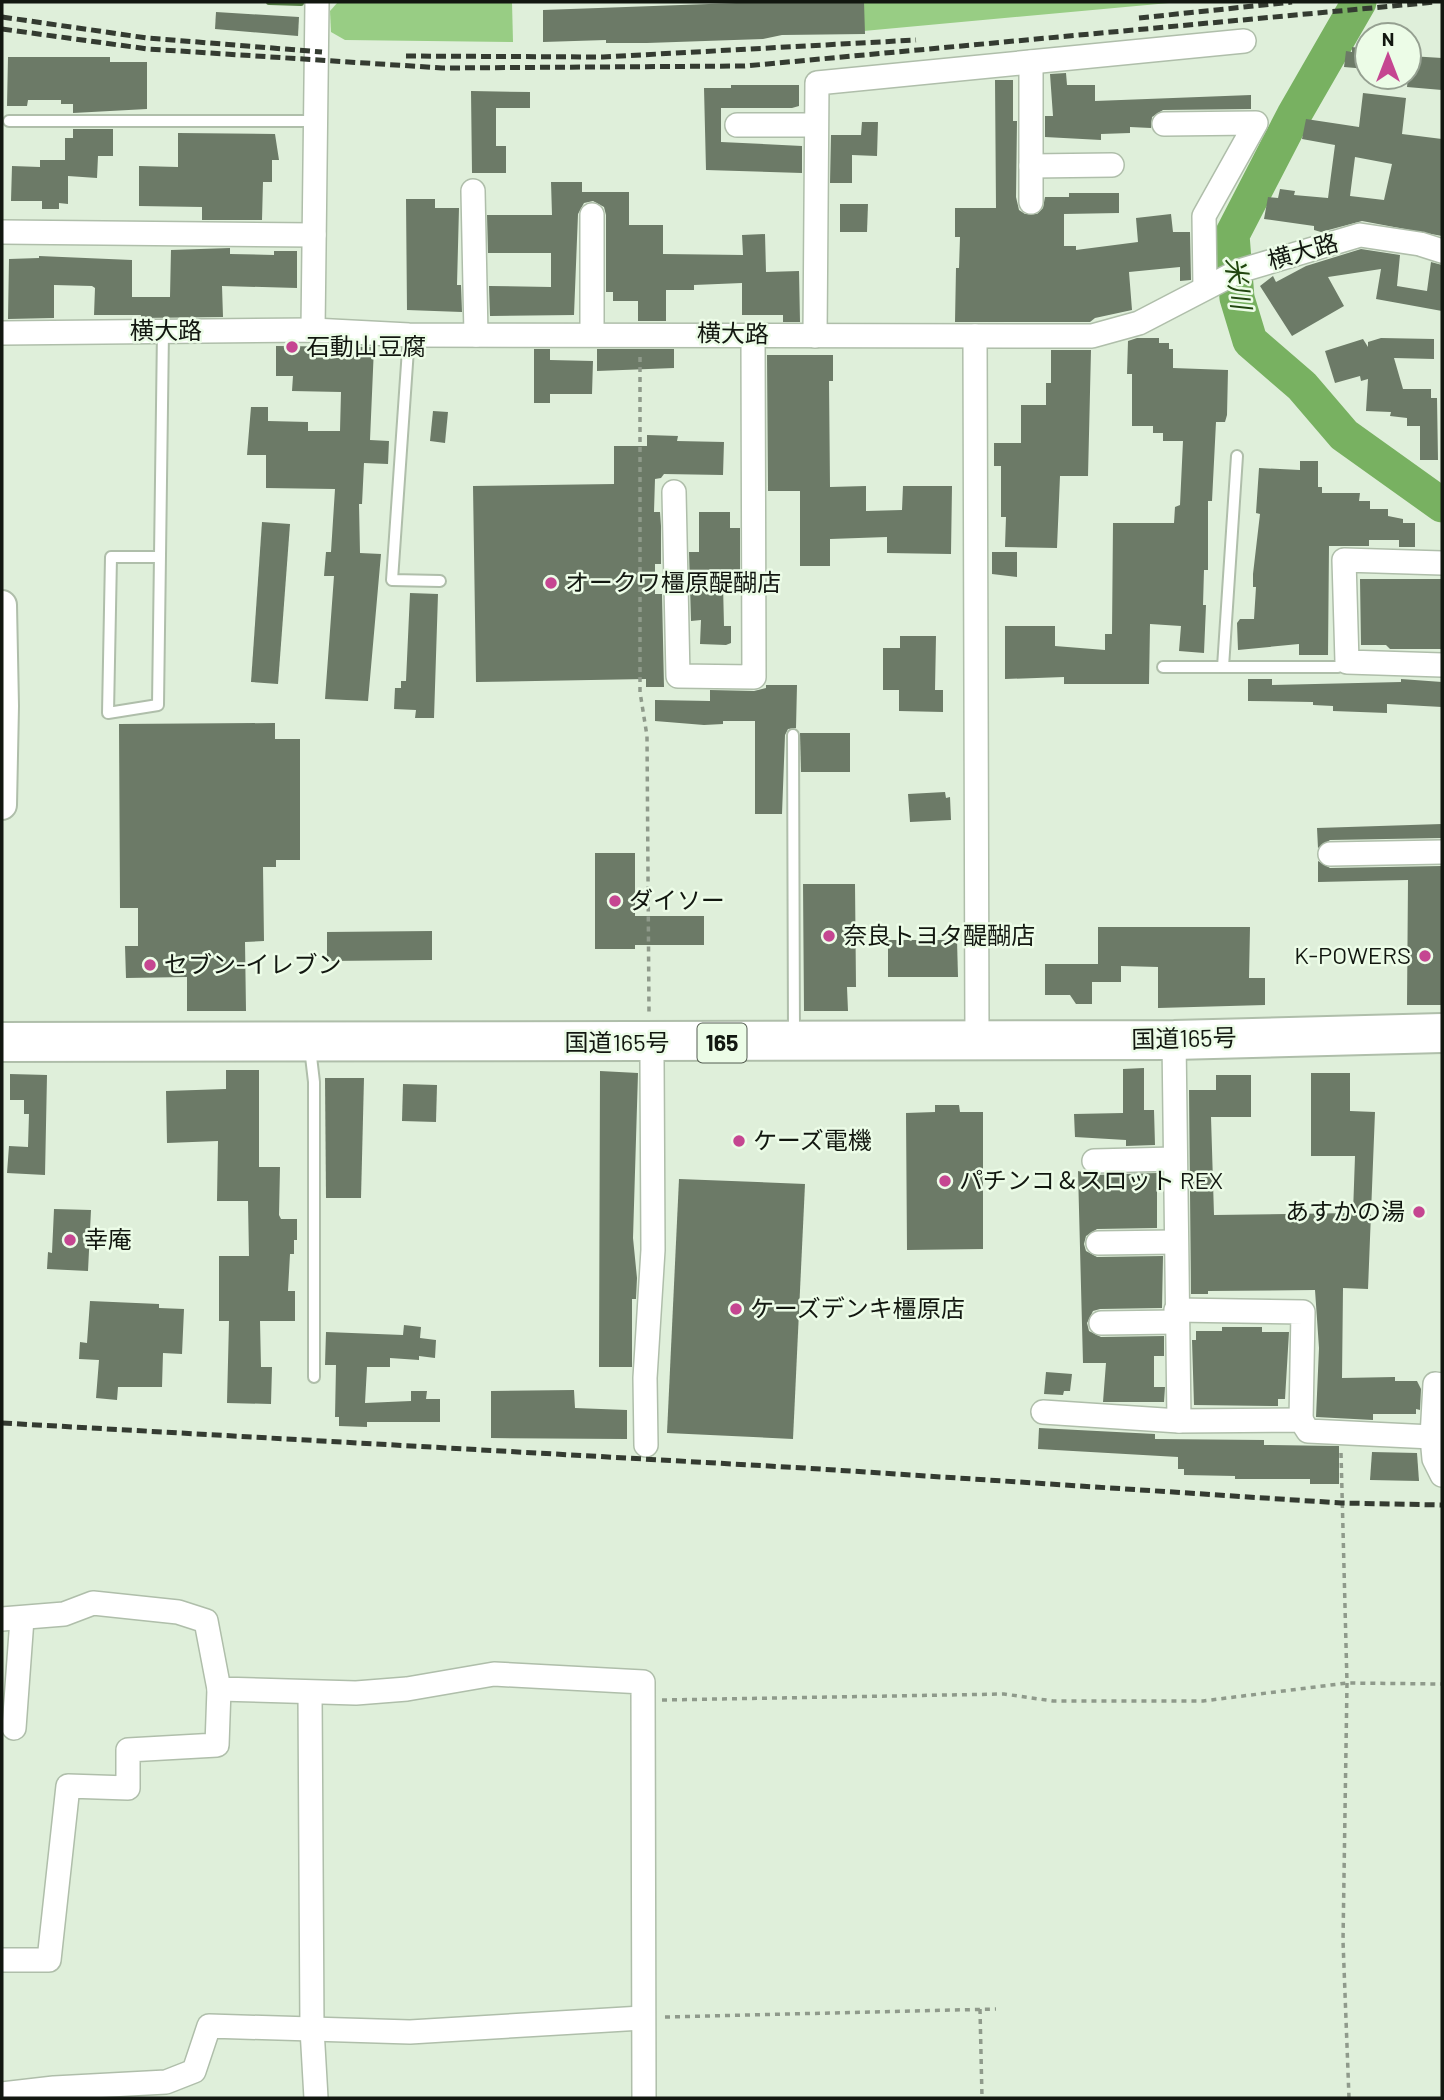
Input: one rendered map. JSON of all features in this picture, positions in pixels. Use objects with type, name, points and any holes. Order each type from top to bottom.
[{"type":"highway","name":"国道165号","points":[[2,1042],[650,1044],[977,1039],[1174,1040],[1442,1033]]},
{"type":"street","points":[[313,330],[317,2]]},
{"type":"street","points":[[815,336],[817,83],[1244,41]]},
{"type":"street","points":[[1031,62],[1031,202]]},
{"type":"street","points":[[1164,124],[1256,123],[1204,216],[1208,287]]},
{"type":"street","points":[[737,125],[816,125]]},
{"type":"street","points":[[1031,166],[1112,165]]},
{"type":"street","points":[[473,191],[476,335]]},
{"type":"street","points":[[592,215],[593,333]]},
{"type":"street","points":[[2,232],[314,235]]},
{"type":"street","name":"横大路","points":[[2,333],[313,330],[409,335],[640,333],[1091,336],[1139,323],[1239,271],[1360,235],[1420,244],[1442,251]]},
{"type":"street","points":[[674,492],[678,676],[754,677],[753,335]]},
{"type":"street","points":[[975,336],[977,1039]]},
{"type":"street","points":[[1442,563],[1344,559],[1347,662],[1442,665]]},
{"type":"street","points":[[2,605],[2,805]]},
{"type":"street","points":[[1330,854],[1442,852]]},
{"type":"street","points":[[1174,1040],[1179,1421]]},
{"type":"street","points":[[646,1445],[645,1378],[653,1250],[650,1044]]},
{"type":"street","points":[[1094,1161],[1174,1159]]},
{"type":"street","points":[[1097,1243],[1175,1242]]},
{"type":"street","points":[[1101,1323],[1176,1316],[1303,1312],[1301,1420],[1308,1432],[1432,1437]]},
{"type":"street","points":[[1442,1385],[1436,1384],[1432,1437],[1434,1460],[1442,1475]]},
{"type":"street","points":[[1043,1412],[1179,1421],[1301,1420]]},
{"type":"street","points":[[2,1960],[49,1960],[68,1786],[128,1788],[128,1750],[217,1745],[219,1689],[210,1628],[206,1621],[178,1612],[93,1603],[64,1614],[12,1619],[14,1728]]},
{"type":"street","points":[[219,1689],[310,1693],[407,1689],[494,1674],[631,1679],[643,1682],[644,2098]]},
{"type":"street","points":[[310,1693],[312,2029],[316,2098]]},
{"type":"street","points":[[2,2094],[54,2088],[166,2082],[194,2071],[209,2026],[410,2032],[642,2018]]},
{"type":"lane","points":[[9,121],[317,121]]},
{"type":"lane","points":[[160,557],[111,557],[108,713],[158,705],[160,557],[163,331]]},
{"type":"lane","points":[[409,335],[392,580],[440,581]]},
{"type":"lane","points":[[1223,667],[1237,456]]},
{"type":"lane","points":[[1163,667],[1338,667],[1347,662]]},
{"type":"lane","points":[[793,735],[794,1042]]},
{"type":"lane","points":[[309,1043],[314,1082],[314,1377]]},
{"type":"path","points":[[640,333],[640,692],[647,736],[650,1044]]},
{"type":"path","points":[[1342,1432],[1347,1683],[1343,1941],[1349,2098]]},
{"type":"path","points":[[641,1700],[1004,1694],[1053,1701],[1203,1700],[1347,1683],[1442,1684]]},
{"type":"path","points":[[980,2009],[982,2098]]},
{"type":"path","points":[[642,2018],[996,2009]]},
{"type":"green space","points":[[338,2],[512,2],[513,42],[345,40],[331,32],[330,11]]},
{"type":"green space","points":[[829,2],[1180,2],[831,34]]},
{"type":"building","points":[[767,2],[864,2],[865,34],[782,35],[763,39],[647,43],[606,43],[606,40],[543,42],[543,10]]},
{"type":"building","points":[[216,12],[299,17],[298,36],[215,29]]},
{"type":"building","points":[[1352,47],[1353,68],[1344,67],[1346,51],[1352,52]]},
{"type":"building","points":[[8,57],[110,57],[110,62],[147,62],[147,109],[73,113],[73,104],[61,104],[61,100],[28,100],[27,106],[7,106]]},
{"type":"building","points":[[1423,57],[1442,58],[1442,90],[1423,88]]},
{"type":"building","points":[[1066,73],[1067,85],[1095,85],[1095,101],[1251,95],[1251,109],[1163,110],[1152,117],[1151,128],[1130,127],[1130,133],[1101,134],[1101,140],[1045,137],[1045,116],[1053,116],[1050,74]]},
{"type":"building","points":[[995,80],[1013,80],[1013,121],[1017,121],[1016,197],[1019,210],[1025,214],[1037,214],[1043,208],[1045,197],[1069,197],[1069,193],[1119,193],[1119,213],[1064,214],[1064,246],[1076,246],[1076,250],[1138,242],[1136,218],[1171,214],[1173,232],[1190,232],[1191,280],[1180,281],[1180,267],[1129,272],[1132,310],[1095,318],[1090,322],[955,322],[956,268],[959,268],[960,237],[955,237],[955,208],[996,208]]},
{"type":"building","points":[[731,85],[799,85],[799,106],[721,108],[721,142],[802,146],[802,173],[706,170],[704,88],[731,88]]},
{"type":"building","points":[[471,91],[530,92],[530,108],[496,108],[496,146],[506,146],[506,173],[472,173]]},
{"type":"building","points":[[1363,93],[1406,98],[1402,134],[1442,139],[1442,236],[1362,221],[1321,232],[1314,230],[1314,226],[1264,219],[1268,197],[1278,198],[1280,189],[1295,191],[1294,195],[1328,198],[1335,145],[1302,139],[1306,119],[1359,127]],"holes":[[[1355,157],[1392,164],[1384,200],[1350,196]]]},
{"type":"building","points":[[862,122],[878,122],[877,156],[852,155],[852,183],[830,183],[831,135],[861,135]]},
{"type":"building","points":[[73,129],[113,129],[113,156],[98,156],[97,178],[68,176],[68,204],[59,203],[59,209],[42,209],[42,201],[11,201],[12,166],[40,167],[40,160],[65,160],[65,138],[73,138]]},
{"type":"building","points":[[178,133],[275,134],[279,160],[272,160],[272,182],[263,182],[262,220],[202,220],[202,207],[139,206],[139,166],[178,167]]},
{"type":"building","points":[[551,182],[582,182],[582,192],[629,192],[629,225],[663,225],[663,254],[743,255],[742,235],[765,234],[766,272],[799,271],[800,322],[783,322],[783,315],[742,315],[742,283],[694,285],[694,290],[666,290],[666,321],[638,321],[638,301],[613,301],[613,292],[606,292],[606,215],[604,207],[593,201],[584,203],[578,214],[574,315],[490,316],[489,286],[551,287],[551,253],[488,253],[487,215],[552,215]]},
{"type":"building","points":[[406,199],[435,199],[435,208],[459,208],[457,285],[461,285],[462,312],[407,310]]},
{"type":"building","points":[[840,204],[868,204],[867,232],[840,232]]},
{"type":"building","points":[[230,248],[230,254],[274,255],[274,251],[297,251],[297,288],[222,286],[223,317],[141,318],[141,315],[94,315],[95,288],[54,285],[54,318],[8,319],[9,259],[39,256],[132,260],[132,297],[170,297],[171,250]]},
{"type":"building","points":[[1361,249],[1400,255],[1397,286],[1427,291],[1431,262],[1442,265],[1442,311],[1376,299],[1381,269],[1328,277],[1344,306],[1292,336],[1260,286],[1273,276],[1276,282],[1306,266]]},
{"type":"building","points":[[1137,338],[1159,338],[1159,343],[1169,343],[1169,349],[1173,349],[1173,368],[1228,370],[1227,415],[1225,422],[1216,422],[1212,501],[1208,501],[1208,570],[1204,570],[1203,605],[1206,605],[1204,653],[1179,651],[1181,626],[1150,624],[1149,684],[1064,684],[1064,677],[1005,679],[1005,626],[1055,626],[1055,646],[1105,650],[1105,634],[1112,634],[1113,523],[1174,523],[1175,507],[1180,505],[1183,441],[1163,441],[1163,433],[1153,433],[1153,426],[1132,426],[1132,374],[1127,374],[1128,341]]},
{"type":"building","points":[[1381,338],[1434,339],[1434,359],[1394,358],[1403,389],[1431,389],[1431,398],[1437,398],[1438,460],[1420,460],[1420,426],[1407,426],[1407,418],[1390,416],[1391,412],[1366,411],[1368,379],[1361,381],[1360,376],[1335,383],[1325,351],[1363,339],[1368,347],[1368,342]]},
{"type":"building","points":[[276,346],[374,347],[370,440],[389,441],[388,464],[364,463],[362,504],[359,504],[360,553],[381,554],[368,701],[325,699],[334,576],[324,576],[326,552],[331,552],[335,489],[266,488],[266,455],[247,455],[251,407],[268,407],[268,421],[308,422],[308,431],[340,431],[341,392],[292,391],[293,376],[276,376]]},
{"type":"building","points":[[534,349],[550,349],[550,360],[593,361],[592,394],[550,394],[550,403],[534,403]]},
{"type":"building","points":[[597,349],[674,349],[674,368],[597,371]]},
{"type":"building","points":[[1051,350],[1091,350],[1088,476],[1060,476],[1057,548],[1005,547],[1006,517],[1001,517],[1001,466],[994,466],[994,443],[1021,443],[1021,405],[1046,405],[1046,383],[1051,383]]},
{"type":"building","points":[[767,355],[833,355],[833,381],[829,381],[830,487],[866,486],[866,511],[902,510],[903,486],[952,486],[951,554],[887,553],[887,537],[830,539],[830,566],[800,566],[800,491],[768,491]]},
{"type":"building","points":[[433,411],[448,412],[445,443],[430,441]]},
{"type":"building","name":"オークワ橿原醍醐店","points":[[647,435],[678,436],[677,441],[724,442],[723,475],[664,474],[655,479],[654,512],[660,512],[661,564],[655,564],[655,594],[662,594],[664,687],[646,687],[646,679],[476,682],[473,486],[614,484],[614,446],[647,446]]},
{"type":"building","points":[[1300,461],[1318,461],[1318,487],[1322,487],[1322,493],[1360,493],[1359,501],[1370,501],[1370,509],[1388,509],[1388,516],[1403,519],[1403,523],[1415,523],[1415,547],[1399,547],[1399,540],[1369,540],[1369,546],[1329,546],[1328,655],[1299,655],[1299,644],[1238,650],[1237,623],[1240,619],[1254,619],[1256,587],[1253,587],[1253,574],[1260,514],[1256,513],[1259,468],[1300,470]]},
{"type":"building","points":[[699,512],[730,512],[730,528],[740,528],[740,584],[723,584],[724,626],[731,626],[731,643],[726,645],[700,644],[701,620],[691,621],[689,552],[699,552]]},
{"type":"building","points":[[262,522],[290,524],[278,684],[251,682]]},
{"type":"building","points":[[992,552],[1017,552],[1017,577],[992,574]]},
{"type":"building","points":[[1360,579],[1442,579],[1442,649],[1390,649],[1386,645],[1361,645]]},
{"type":"building","points":[[410,593],[438,594],[434,718],[415,718],[416,710],[394,709],[395,688],[401,688],[401,681],[406,681]]},
{"type":"building","points":[[900,636],[936,636],[935,690],[943,690],[943,712],[899,711],[899,690],[883,690],[883,648],[900,648]]},
{"type":"building","points":[[1248,679],[1272,679],[1272,685],[1401,682],[1401,679],[1442,682],[1442,707],[1387,704],[1387,713],[1333,711],[1333,706],[1313,705],[1313,702],[1248,701]]},
{"type":"building","points":[[766,685],[797,685],[796,728],[788,729],[785,735],[782,814],[755,814],[755,721],[723,721],[723,724],[704,725],[655,721],[655,700],[710,701],[710,690],[754,691],[766,688]]},
{"type":"building","points":[[275,723],[275,739],[300,739],[300,860],[276,860],[276,867],[263,867],[264,941],[245,942],[246,1011],[187,1011],[187,977],[126,978],[125,946],[138,946],[138,908],[120,908],[119,724]]},
{"type":"building","points":[[800,733],[850,733],[850,772],[801,772]]},
{"type":"building","points":[[945,792],[946,798],[950,797],[951,820],[910,822],[908,794]]},
{"type":"building","points":[[1442,824],[1442,838],[1330,840],[1318,848],[1317,828]]},
{"type":"building","name":"ダイソー","points":[[595,853],[635,853],[635,916],[704,916],[704,945],[635,945],[635,949],[595,949]]},
{"type":"building","points":[[1318,861],[1330,868],[1442,866],[1442,1005],[1407,1005],[1408,880],[1318,882]]},
{"type":"building","name":"奈良トヨタ醍醐店","points":[[803,884],[855,884],[856,987],[847,987],[848,1011],[804,1011]]},
{"type":"building","points":[[1098,927],[1250,927],[1249,978],[1265,978],[1265,1005],[1158,1008],[1158,967],[1121,966],[1121,982],[1092,982],[1092,1004],[1076,1004],[1070,995],[1045,995],[1045,964],[1098,964]]},
{"type":"building","points":[[432,931],[432,960],[327,961],[327,932]]},
{"type":"building","points":[[888,940],[957,940],[958,977],[888,977]]},
{"type":"building","points":[[1144,1068],[1144,1110],[1154,1110],[1155,1145],[1126,1146],[1126,1140],[1075,1137],[1074,1114],[1123,1113],[1123,1069]]},
{"type":"building","points":[[226,1070],[259,1070],[259,1167],[280,1167],[279,1215],[281,1219],[297,1219],[297,1240],[294,1240],[294,1254],[290,1254],[288,1291],[295,1291],[295,1321],[260,1321],[261,1367],[272,1367],[271,1404],[227,1403],[229,1321],[219,1321],[219,1256],[249,1256],[248,1201],[217,1201],[218,1141],[167,1143],[166,1091],[226,1089]]},
{"type":"building","points":[[600,1071],[638,1073],[633,1238],[637,1278],[636,1299],[632,1299],[632,1367],[599,1367]]},
{"type":"building","points":[[1311,1073],[1350,1073],[1350,1111],[1375,1112],[1368,1289],[1343,1288],[1342,1378],[1395,1377],[1395,1381],[1417,1381],[1421,1389],[1420,1410],[1416,1409],[1416,1414],[1373,1414],[1373,1420],[1316,1417],[1319,1348],[1315,1290],[1208,1291],[1208,1294],[1191,1294],[1189,1090],[1216,1090],[1216,1075],[1251,1075],[1251,1117],[1211,1117],[1214,1215],[1353,1213],[1355,1156],[1311,1156]]},
{"type":"building","points":[[10,1074],[47,1075],[45,1175],[7,1173],[9,1146],[28,1147],[29,1114],[24,1114],[24,1100],[10,1100]]},
{"type":"building","points":[[325,1078],[364,1078],[361,1198],[326,1198]]},
{"type":"building","points":[[403,1084],[437,1085],[436,1122],[402,1121]]},
{"type":"building","name":"パチンコ＆スロット REX","points":[[935,1105],[959,1105],[960,1112],[983,1112],[983,1249],[907,1250],[906,1113],[935,1112]]},
{"type":"building","points":[[1078,1171],[1094,1175],[1157,1173],[1157,1228],[1097,1229],[1086,1236],[1084,1244],[1086,1251],[1097,1257],[1163,1256],[1162,1308],[1100,1309],[1093,1311],[1087,1323],[1089,1331],[1101,1337],[1164,1336],[1164,1356],[1154,1356],[1154,1387],[1165,1387],[1164,1402],[1103,1402],[1106,1363],[1083,1363]]},
{"type":"building","name":"ケーズデンキ橿原店","points":[[679,1179],[805,1184],[793,1439],[667,1433]]},
{"type":"building","points":[[54,1209],[91,1210],[88,1271],[47,1269],[48,1252],[52,1253]]},
{"type":"building","points":[[90,1301],[159,1304],[159,1308],[184,1309],[182,1354],[163,1353],[162,1387],[118,1387],[117,1400],[96,1398],[99,1360],[79,1359],[80,1342],[87,1343]]},
{"type":"building","points":[[404,1325],[421,1327],[420,1338],[436,1340],[435,1358],[390,1358],[390,1367],[367,1367],[365,1403],[411,1401],[411,1391],[427,1391],[426,1399],[440,1399],[440,1422],[367,1422],[367,1427],[339,1426],[339,1417],[335,1417],[336,1365],[325,1365],[326,1332],[403,1335]]},
{"type":"building","points":[[1222,1327],[1262,1327],[1262,1332],[1289,1332],[1285,1399],[1278,1399],[1278,1406],[1194,1405],[1192,1340],[1196,1340],[1196,1331],[1222,1331]]},
{"type":"building","points":[[1046,1372],[1072,1374],[1070,1391],[1064,1391],[1063,1395],[1044,1394]]},
{"type":"building","points":[[574,1390],[575,1408],[627,1410],[627,1439],[491,1438],[491,1391]]},
{"type":"building","points":[[1039,1428],[1155,1434],[1155,1439],[1264,1440],[1264,1445],[1339,1446],[1339,1484],[1310,1484],[1310,1479],[1235,1479],[1235,1476],[1184,1475],[1184,1469],[1178,1469],[1178,1457],[1038,1449]]},
{"type":"building","points":[[1372,1452],[1417,1453],[1419,1481],[1370,1480]]},
{"type":"waterway","points":[[269,2],[301,3]]},
{"type":"waterway","name":"米川","points":[[1359,2],[1294,115],[1232,235],[1237,298],[1250,341],[1302,386],[1344,435],[1442,505]]},
{"type":"railway","points":[[1139,18],[1292,2]]},
{"type":"railway","points":[[2,29],[148,49],[442,68],[745,66],[1436,2]]},
{"type":"railway","points":[[2,17],[147,38],[322,52]]},
{"type":"railway","points":[[406,56],[603,57],[916,40]]},
{"type":"railway","points":[[2,1423],[804,1468],[1341,1503],[1442,1505]]},
{"type":"place","name":"石動山豆腐","points":[[292,347]]},
{"type":"place","name":"オークワ橿原醍醐店","points":[[551,583]]},
{"type":"place","name":"ダイソー","points":[[615,901]]},
{"type":"place","name":"奈良トヨタ醍醐店","points":[[829,936]]},
{"type":"place","name":"K-POWERS","points":[[1425,956]]},
{"type":"place","name":"セブン-イレブン","points":[[150,965]]},
{"type":"place","name":"ケーズ電機","points":[[739,1141]]},
{"type":"place","name":"パチンコ＆スロット REX","points":[[945,1181]]},
{"type":"place","name":"あすかの湯","points":[[1419,1212]]},
{"type":"place","name":"幸庵","points":[[70,1240]]},
{"type":"place","name":"ケーズデンキ橿原店","points":[[736,1309]]}]
